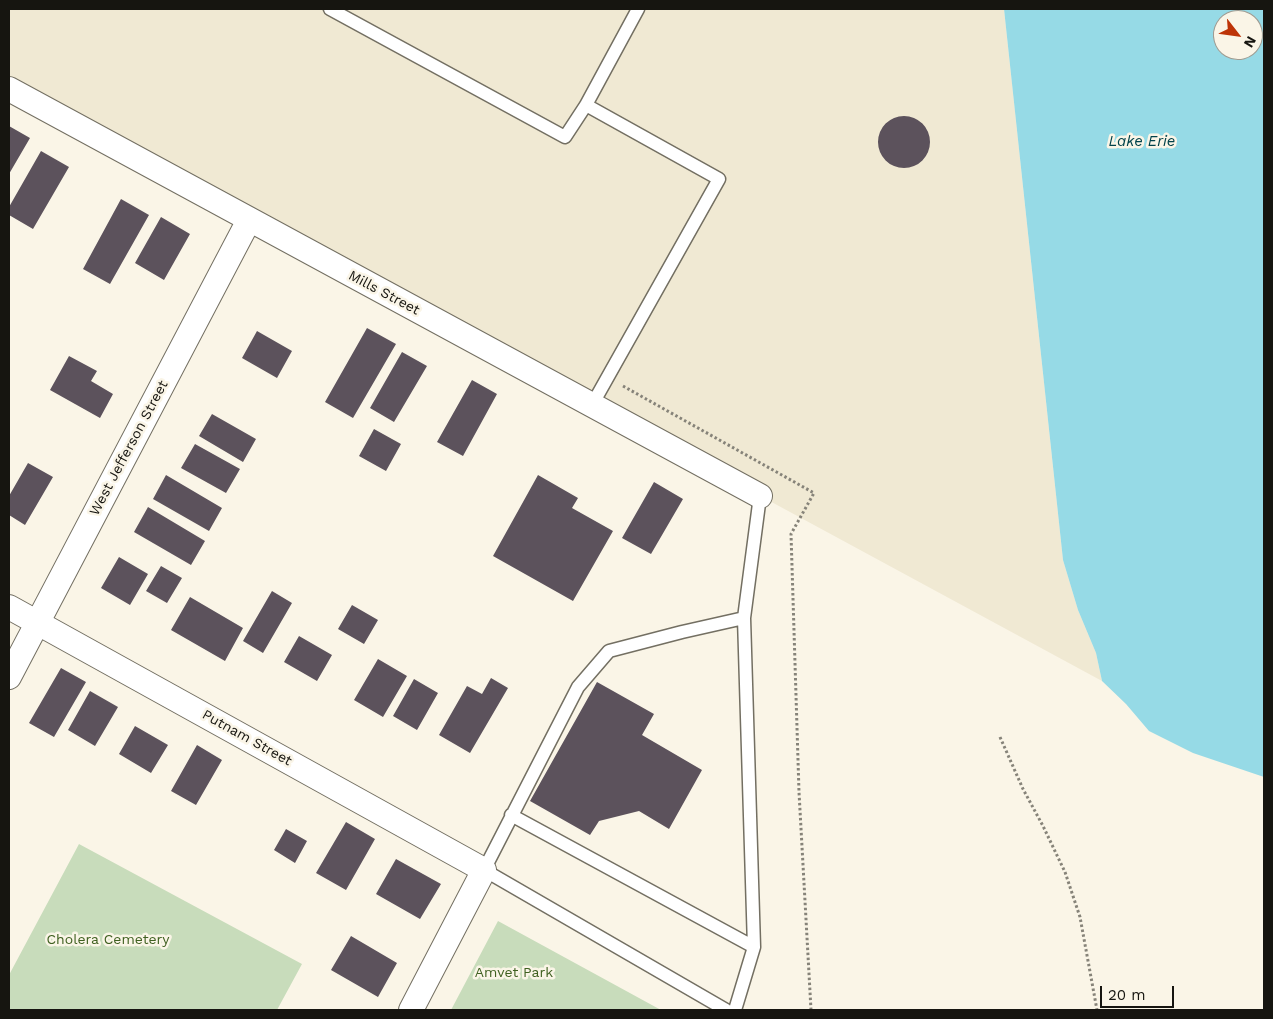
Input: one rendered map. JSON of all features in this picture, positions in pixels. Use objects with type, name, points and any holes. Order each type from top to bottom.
[{"type":"street","name":"Mills Street","points":[[9,89],[760,496]]},
{"type":"street","name":"West Jefferson Street","points":[[9,677],[249,220]]},
{"type":"street","name":"Putnam Street","points":[[9,607],[484,870]]},
{"type":"street","points":[[411,1010],[484,870]]},
{"type":"lane","points":[[330,9],[565,138],[586,105],[638,9]]},
{"type":"lane","points":[[586,105],[720,179],[592,405]]},
{"type":"lane","points":[[735,1010],[754,947],[744,618],[760,496]]},
{"type":"lane","points":[[726,1010],[484,870],[578,687],[609,651],[744,618]]},
{"type":"lane","points":[[511,816],[754,947]]},
{"type":"path","points":[[607,378],[814,493],[791,534],[798,792],[810,1010]]},
{"type":"path","points":[[1000,737],[1022,789],[1043,826],[1065,872],[1080,917],[1097,1010]]},
{"type":"shaded area","points":[[9,9],[1004,9],[1063,560],[1078,610],[1096,653],[1102,681],[9,89]]},
{"type":"green space","name":"Cholera Cemetery","points":[[79,844],[302,964],[277,1010],[9,1010],[9,975]]},
{"type":"green space","name":"Amvet Park","points":[[498,921],[661,1010],[451,1010]]},
{"type":"water","name":"Lake Erie","points":[[1004,9],[1264,9],[1264,777],[1193,753],[1149,731],[1126,704],[1102,681],[1096,653],[1078,610],[1063,560]]},
{"type":"building","points":[[899,116],[909,116],[923,123],[930,137],[930,147],[923,161],[909,168],[899,168],[889,164],[882,157],[878,147],[878,137],[882,127],[889,120]]},
{"type":"building","points":[[9,126],[30,138],[9,174]]},
{"type":"building","points":[[41,151],[69,167],[33,229],[9,215],[9,207]]},
{"type":"building","points":[[121,199],[149,215],[110,284],[83,269]]},
{"type":"building","points":[[161,217],[190,234],[164,280],[135,263]]},
{"type":"building","points":[[367,328],[396,344],[353,418],[325,402]]},
{"type":"building","points":[[257,331],[292,351],[277,378],[242,358]]},
{"type":"building","points":[[402,352],[427,366],[394,422],[370,408]]},
{"type":"building","points":[[69,356],[97,371],[91,381],[113,394],[100,418],[50,390]]},
{"type":"building","points":[[472,380],[497,394],[463,456],[437,442]]},
{"type":"building","points":[[212,414],[256,439],[243,462],[199,436]]},
{"type":"building","points":[[374,429],[401,444],[386,471],[359,456]]},
{"type":"building","points":[[195,444],[240,469],[226,493],[181,468]]},
{"type":"building","points":[[28,463],[53,477],[25,525],[9,515],[9,496]]},
{"type":"building","points":[[166,475],[222,508],[209,531],[153,499]]},
{"type":"building","points":[[538,475],[578,498],[572,508],[613,531],[573,601],[493,556]]},
{"type":"building","points":[[654,482],[683,499],[651,554],[622,538]]},
{"type":"building","points":[[148,507],[205,541],[191,565],[134,532]]},
{"type":"building","points":[[119,557],[148,574],[130,605],[101,588]]},
{"type":"building","points":[[161,566],[182,578],[167,603],[146,591]]},
{"type":"building","points":[[272,591],[292,603],[263,653],[243,641]]},
{"type":"building","points":[[190,597],[243,628],[225,661],[171,630]]},
{"type":"building","points":[[352,605],[378,620],[364,644],[338,629]]},
{"type":"building","points":[[299,636],[332,655],[317,681],[284,662]]},
{"type":"building","points":[[378,659],[407,676],[383,717],[354,700]]},
{"type":"building","points":[[61,668],[86,682],[54,737],[29,723]]},
{"type":"building","points":[[491,678],[508,688],[470,753],[439,735],[467,686],[482,694]]},
{"type":"building","points":[[414,679],[438,693],[417,730],[393,716]]},
{"type":"building","points":[[597,682],[654,714],[642,735],[702,770],[669,829],[639,811],[599,821],[590,835],[530,801]]},
{"type":"building","points":[[90,691],[118,707],[95,746],[68,730]]},
{"type":"building","points":[[135,726],[168,745],[151,773],[119,754]]},
{"type":"building","points":[[197,745],[222,760],[196,805],[171,791]]},
{"type":"building","points":[[346,822],[375,839],[346,890],[316,873]]},
{"type":"building","points":[[286,829],[307,841],[295,863],[274,850]]},
{"type":"building","points":[[396,859],[441,884],[420,919],[376,894]]},
{"type":"building","points":[[351,936],[397,963],[378,997],[331,970]]}]
